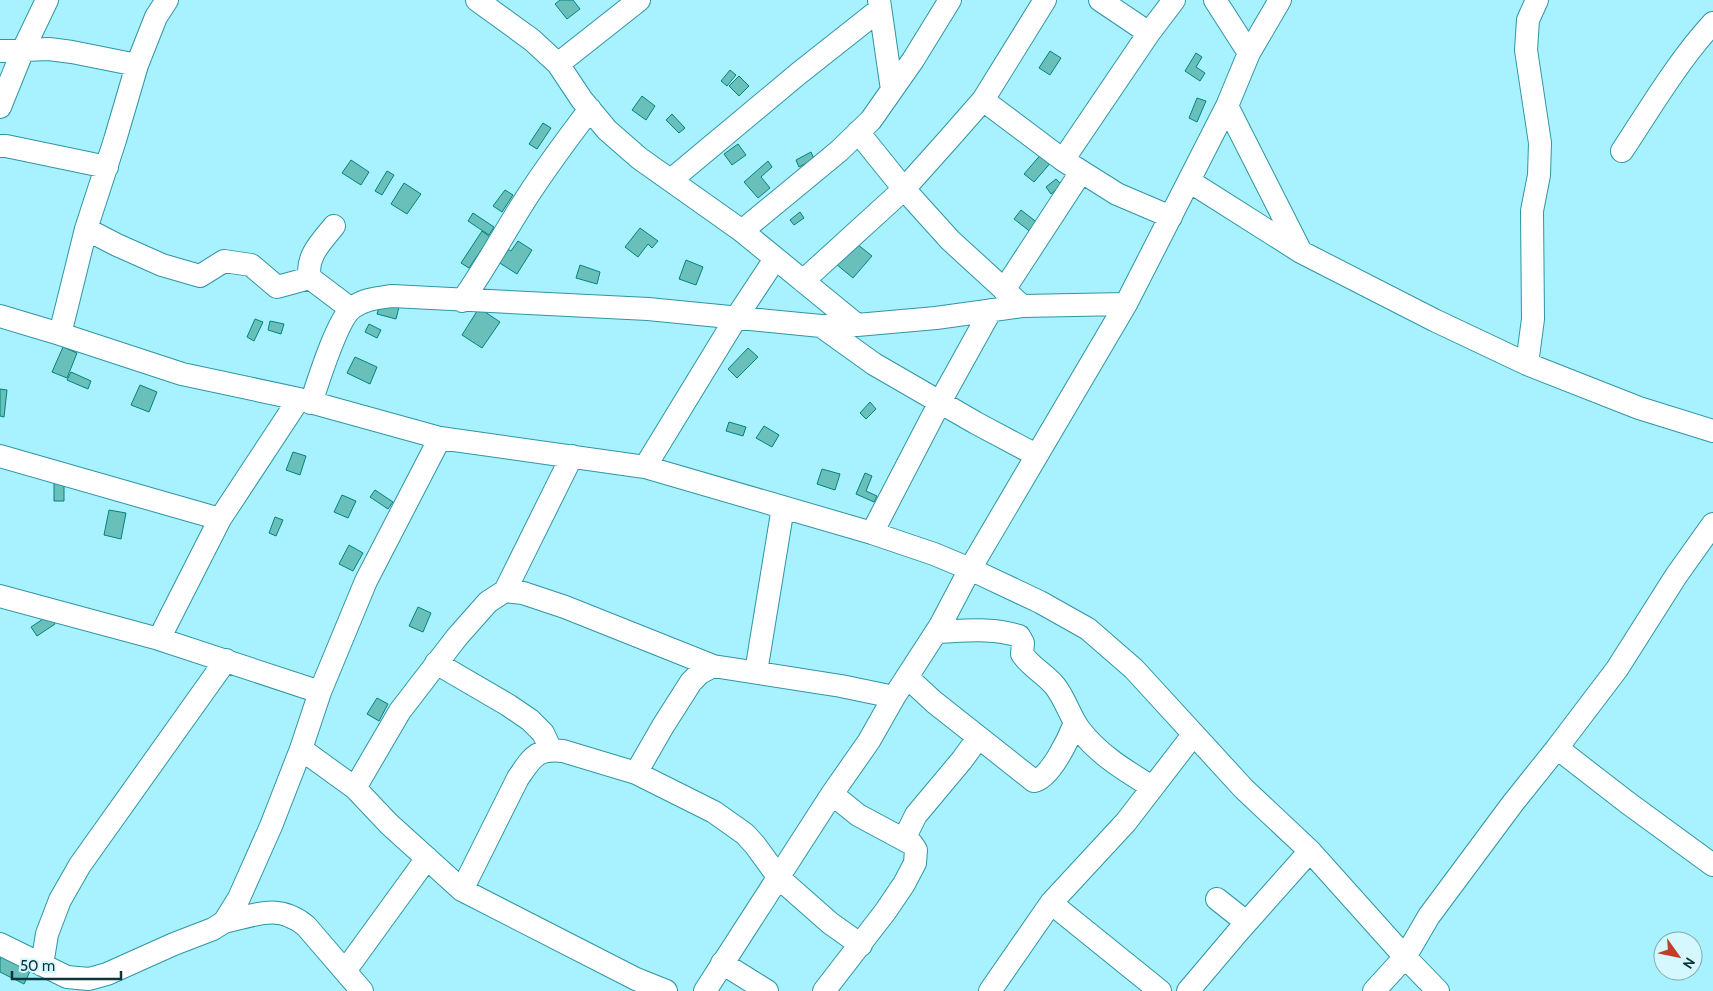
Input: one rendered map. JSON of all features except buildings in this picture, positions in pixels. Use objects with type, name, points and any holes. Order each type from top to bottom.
[{"type":"street","points":[[0,107],[23,50],[47,0]]},
{"type":"street","points":[[60,334],[86,229],[107,167],[137,65],[156,17],[167,0]]},
{"type":"street","points":[[477,0],[532,40],[558,64],[607,130],[639,158],[742,231],[857,325]]},
{"type":"street","points":[[558,64],[639,0]]},
{"type":"street","points":[[742,231],[805,180],[871,120],[913,60],[950,0]]},
{"type":"street","points":[[803,281],[904,189],[982,100],[1046,0]]},
{"type":"street","points":[[1100,0],[1149,32]]},
{"type":"street","points":[[1004,290],[1149,32],[1174,0]]},
{"type":"street","points":[[1215,0],[1249,53]]},
{"type":"street","points":[[705,991],[832,794],[869,741],[894,697],[936,632],[970,568],[1126,304],[1227,106],[1249,53],[1280,0]]},
{"type":"street","points":[[1527,364],[1533,319],[1532,211],[1539,175],[1540,143],[1526,50],[1528,20],[1537,0]]},
{"type":"street","points":[[879,5],[892,90]]},
{"type":"street","points":[[671,180],[737,127],[879,5]]},
{"type":"street","points":[[1622,151],[1665,86],[1713,23]]},
{"type":"street","points":[[0,52],[49,49],[137,65]]},
{"type":"street","points":[[982,100],[1072,166],[1116,194],[1171,218]]},
{"type":"street","points":[[1227,106],[1301,252]]},
{"type":"street","points":[[462,300],[483,271],[526,197],[562,144],[590,109]]},
{"type":"street","points":[[858,132],[904,189],[950,240],[1022,306]]},
{"type":"street","points":[[0,146],[107,167]]},
{"type":"street","points":[[1189,181],[1301,252],[1434,320],[1527,364],[1639,408],[1713,431]]},
{"type":"street","points":[[334,226],[312,255],[307,268],[310,278],[351,309]]},
{"type":"street","points":[[86,229],[162,265],[200,276],[224,261],[251,265],[277,288],[310,278]]},
{"type":"street","points":[[645,467],[736,318],[775,259]]},
{"type":"street","points":[[159,639],[220,519],[305,401],[325,362],[340,325],[351,309],[367,300],[392,296],[648,309],[821,326],[857,325],[936,318],[1022,306],[1126,304]]},
{"type":"street","points":[[872,533],[940,402],[991,310]]},
{"type":"street","points":[[0,316],[182,374],[305,401],[440,438],[645,467],[872,533],[970,568],[1040,602],[1088,629],[1134,669],[1244,789],[1310,851],[1438,991]]},
{"type":"street","points":[[821,326],[874,364],[1036,455]]},
{"type":"street","points":[[224,922],[239,898],[271,826],[301,749],[320,692],[366,581],[440,438]]},
{"type":"street","points":[[0,456],[220,519]]},
{"type":"street","points":[[355,788],[400,711],[457,637],[488,602],[505,591],[572,456]]},
{"type":"street","points":[[756,672],[783,507]]},
{"type":"street","points":[[1374,991],[1405,957],[1434,909],[1617,669],[1676,576],[1713,524]]},
{"type":"street","points":[[505,591],[522,593],[565,607],[713,666],[841,686],[894,697]]},
{"type":"street","points":[[0,596],[159,639],[320,692]]},
{"type":"street","points":[[936,632],[981,629],[1008,632],[1019,636],[1023,643],[1022,654],[1056,688],[1075,724],[1089,741],[1121,769],[1152,787]]},
{"type":"street","points":[[42,965],[47,934],[60,900],[80,865],[226,660]]},
{"type":"street","points":[[436,664],[508,705],[530,720],[542,733],[551,750]]},
{"type":"street","points":[[636,773],[691,682],[700,673],[713,666]]},
{"type":"street","points":[[907,677],[934,702],[1030,779],[1038,780],[1054,762],[1075,724]]},
{"type":"street","points":[[990,991],[1051,903],[1126,822],[1193,735]]},
{"type":"street","points":[[904,839],[916,815],[978,738]]},
{"type":"street","points":[[1557,748],[1628,804],[1713,865]]},
{"type":"street","points":[[301,749],[355,788],[389,824],[462,890],[636,979],[666,991]]},
{"type":"street","points":[[462,890],[530,761],[539,752],[563,751],[636,773],[698,803],[736,827],[755,845],[779,878],[830,923],[861,945]]},
{"type":"street","points":[[824,991],[861,945],[904,884],[915,862],[916,850],[912,844],[904,839],[858,815],[832,794]]},
{"type":"street","points":[[1188,991],[1246,922],[1310,851]]},
{"type":"street","points":[[345,971],[427,858]]},
{"type":"street","points":[[1217,899],[1246,922]]},
{"type":"street","points":[[1051,903],[1160,991]]},
{"type":"street","points":[[0,944],[42,965],[65,984],[108,974],[174,944],[213,929],[224,922],[266,913],[284,913],[294,917],[306,926],[362,991]]},
{"type":"street","points":[[722,963],[767,991]]}]
